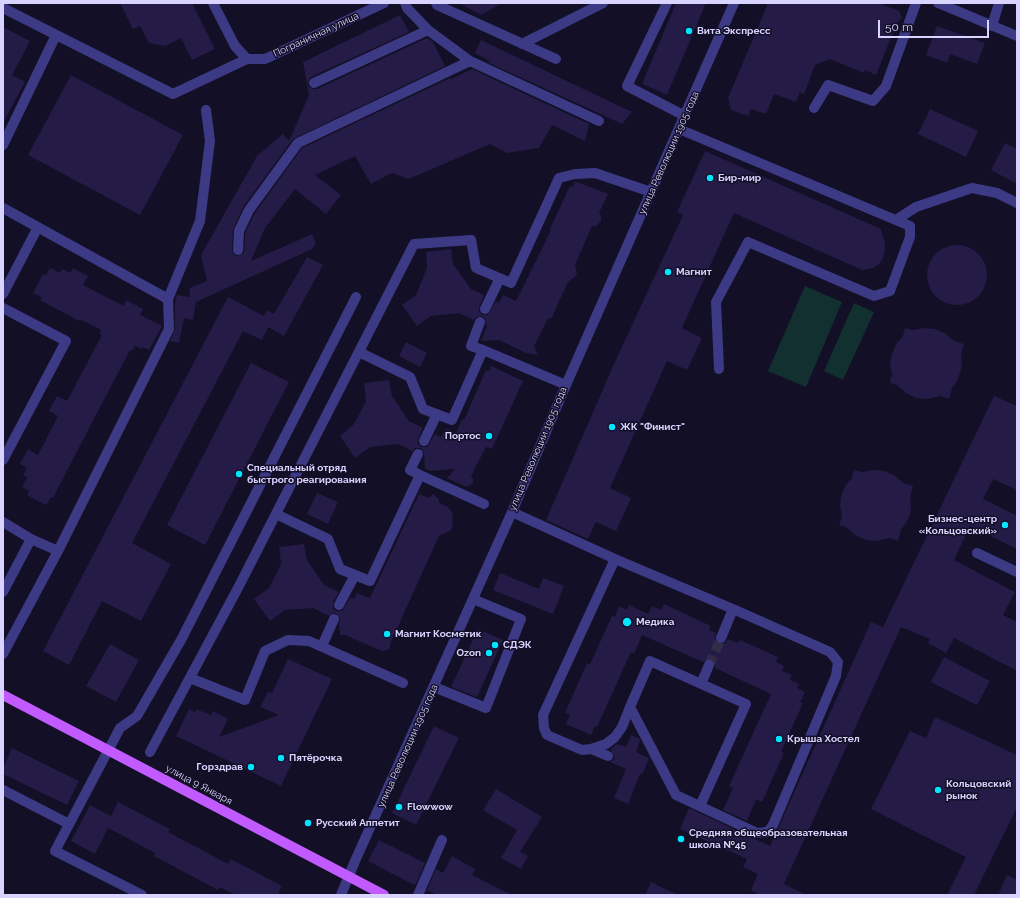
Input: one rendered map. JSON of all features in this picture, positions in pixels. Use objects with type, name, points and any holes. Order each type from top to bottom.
[{"type":"main road","name":"улица 9 Января","points":[[3,695],[384,895]]},
{"type":"street","points":[[212,3],[235,46],[247,60]]},
{"type":"street","name":"Пограничная улица","points":[[56,35],[173,94],[247,60],[265,59],[384,3]]},
{"type":"street","points":[[405,3],[407,8],[428,30],[470,61],[599,121]]},
{"type":"street","points":[[436,3],[436,5],[556,59]]},
{"type":"street","points":[[522,44],[603,3]]},
{"type":"street","points":[[667,3],[627,86],[685,116]]},
{"type":"street","name":"улица Революции 1905 года","points":[[341,895],[512,512],[566,385],[734,3]]},
{"type":"street","points":[[814,108],[828,85],[873,101],[886,86],[916,3]]},
{"type":"street","points":[[938,3],[1017,36]]},
{"type":"street","points":[[992,26],[1000,3]]},
{"type":"street","points":[[3,8],[56,35],[3,145]]},
{"type":"street","points":[[314,84],[428,30]]},
{"type":"street","points":[[238,250],[239,231],[249,210],[298,143],[470,61]]},
{"type":"street","points":[[3,654],[58,551],[169,329],[168,299],[200,221],[210,141],[206,110]]},
{"type":"street","points":[[679,129],[910,226],[910,237],[890,290],[874,296],[748,242],[716,302],[719,369]]},
{"type":"street","points":[[150,752],[276,514],[414,244],[472,240],[476,268],[511,283],[559,178],[575,174],[595,173],[651,192]]},
{"type":"street","points":[[896,220],[916,207],[972,188],[997,193],[1017,203]]},
{"type":"street","points":[[3,208],[168,299]]},
{"type":"street","points":[[3,294],[38,227]]},
{"type":"street","points":[[485,309],[500,278]]},
{"type":"street","points":[[142,895],[55,851],[120,728],[137,716],[181,640],[356,297]]},
{"type":"street","points":[[3,308],[66,341],[3,460]]},
{"type":"street","points":[[480,322],[471,346],[566,385]]},
{"type":"street","points":[[359,352],[410,377],[423,408],[452,420],[483,350]]},
{"type":"street","points":[[424,441],[437,414]]},
{"type":"street","points":[[418,454],[410,470],[484,504]]},
{"type":"street","points":[[276,514],[328,539],[340,569],[370,581],[420,475]]},
{"type":"street","points":[[512,512],[615,559],[830,652],[838,662],[836,676],[773,825],[768,832],[757,833],[676,795],[630,707]]},
{"type":"street","points":[[3,522],[31,539],[58,551]]},
{"type":"street","points":[[3,592],[31,539]]},
{"type":"street","points":[[977,553],[1017,572]]},
{"type":"street","points":[[615,559],[543,715],[544,728],[547,735],[582,750],[609,749],[622,727],[650,661],[746,704],[700,806]]},
{"type":"street","points":[[340,605],[355,575]]},
{"type":"street","points":[[434,687],[486,708],[521,619],[473,599]]},
{"type":"street","points":[[721,638],[733,609]]},
{"type":"street","points":[[322,646],[334,618]]},
{"type":"street","points":[[190,678],[245,700],[266,651],[288,640],[309,640],[403,683]]},
{"type":"street","points":[[701,684],[709,665]]},
{"type":"street","points":[[3,790],[69,824]]},
{"type":"street","points":[[418,895],[442,840]]},
{"type":"green space","points":[[805,286],[842,302],[806,387],[768,371]]},
{"type":"green space","points":[[854,303],[874,312],[843,380],[824,371]]},
{"type":"building","points":[[120,3],[192,3],[215,49],[192,60],[181,38],[165,46],[149,43],[140,26],[133,29]]},
{"type":"building","points":[[459,3],[502,3],[481,15]]},
{"type":"building","points":[[676,3],[706,3],[667,95],[642,84]]},
{"type":"building","points":[[768,3],[878,3],[899,11],[902,18],[897,23],[876,75],[865,70],[864,73],[830,59],[815,65],[804,94],[800,92],[796,102],[774,94],[766,114],[751,109],[748,116],[731,110],[728,98]]},
{"type":"building","points":[[400,15],[409,32],[311,77],[308,82],[308,86],[313,89],[317,89],[427,38],[433,42],[445,66],[293,139],[243,207],[233,230],[232,250],[234,255],[238,256],[244,253],[245,233],[255,213],[302,148],[472,69],[589,124],[585,141],[552,125],[539,148],[507,153],[490,144],[409,179],[392,173],[371,184],[355,156],[315,175],[341,195],[326,214],[295,189],[265,228],[251,261],[312,234],[316,243],[312,249],[196,302],[193,320],[184,318],[179,343],[170,341],[175,329],[175,304],[177,295],[189,297],[190,288],[207,281],[201,255],[257,156],[283,134],[289,141],[309,95],[303,62]]},
{"type":"building","points":[[937,26],[985,43],[977,64],[950,54],[947,63],[926,55]]},
{"type":"building","points":[[3,27],[30,41],[12,75],[25,82],[3,123]]},
{"type":"building","points":[[481,40],[632,112],[622,124],[487,62],[490,61],[475,53]]},
{"type":"building","points":[[71,75],[183,135],[140,215],[28,155]]},
{"type":"building","points":[[930,109],[978,131],[966,157],[918,134]]},
{"type":"building","points":[[1005,143],[1017,149],[1017,184],[991,170]]},
{"type":"building","points":[[705,151],[881,229],[885,243],[883,258],[879,264],[873,268],[862,270],[734,213],[682,328],[702,338],[687,370],[667,361],[610,488],[631,498],[616,531],[596,522],[588,539],[546,520],[614,364],[683,215],[677,212]]},
{"type":"building","points":[[575,181],[608,194],[599,213],[601,221],[596,226],[592,226],[575,265],[577,273],[575,277],[568,282],[551,319],[548,318],[534,346],[538,355],[526,353],[499,340],[481,341],[487,326],[485,318],[482,316],[476,317],[474,320],[459,313],[431,316],[417,326],[402,305],[416,295],[427,268],[426,252],[451,249],[453,264],[471,289],[484,295],[479,307],[479,312],[483,315],[488,315],[496,301],[499,303],[503,295],[516,301],[551,230],[550,229],[570,186],[573,187]]},
{"type":"building","points":[[957,245],[974,250],[982,258],[987,275],[982,292],[974,300],[957,305],[940,300],[932,292],[927,275],[932,258],[940,250]]},
{"type":"building","points":[[307,257],[323,265],[284,336],[268,327],[262,340],[243,331],[132,543],[171,564],[141,621],[102,601],[69,665],[43,651],[228,297],[264,316],[267,310],[274,314]]},
{"type":"building","points":[[50,268],[60,273],[62,269],[70,273],[73,268],[88,276],[83,285],[124,306],[126,300],[143,309],[140,315],[162,326],[149,350],[143,347],[142,349],[135,346],[132,351],[130,350],[53,498],[51,497],[46,505],[27,495],[29,491],[22,487],[27,478],[23,475],[27,468],[20,464],[28,449],[38,455],[58,416],[49,411],[53,403],[57,396],[67,401],[102,335],[99,333],[101,330],[80,319],[79,321],[40,300],[42,297],[33,293],[43,274],[46,275]]},
{"type":"building","points":[[905,328],[913,330],[924,328],[935,329],[946,334],[954,341],[964,344],[961,356],[962,364],[960,373],[952,388],[949,399],[940,396],[928,399],[916,398],[906,393],[897,385],[890,383],[892,374],[890,364],[892,354],[896,344],[903,336]]},
{"type":"building","points":[[406,342],[427,353],[420,367],[399,356]]},
{"type":"building","points":[[251,363],[289,382],[205,545],[167,525]]},
{"type":"building","points":[[491,366],[523,381],[492,449],[486,447],[471,476],[473,483],[469,486],[464,486],[447,478],[455,469],[431,471],[425,469],[424,453],[421,448],[415,448],[412,451],[398,444],[370,447],[355,458],[340,436],[354,424],[366,401],[364,383],[389,380],[392,396],[409,421],[423,428],[418,439],[418,444],[422,447],[427,447],[435,434],[441,437],[446,428],[456,433],[462,419],[464,420],[486,370],[489,371]]},
{"type":"building","points":[[994,396],[1017,406],[1017,490],[993,479],[983,499],[1017,516],[1017,549],[970,526],[954,560],[1015,592],[1003,615],[1017,622],[1017,671],[954,638],[946,653],[928,643],[930,639],[901,627],[784,884],[807,895],[760,895],[751,890],[758,874],[743,867],[747,859],[680,829],[689,808],[770,846],[871,622],[883,627]]},
{"type":"building","points":[[854,470],[862,472],[874,470],[885,471],[895,476],[903,483],[913,486],[910,498],[910,515],[901,530],[898,541],[889,538],[877,541],[866,540],[855,535],[846,527],[839,525],[842,517],[840,506],[841,496],[845,486],[852,478]]},
{"type":"building","points":[[317,493],[338,502],[328,524],[307,514]]},
{"type":"building","points":[[419,494],[429,498],[433,494],[439,499],[439,503],[448,507],[453,514],[453,527],[450,531],[439,536],[390,644],[390,649],[382,651],[345,635],[340,635],[340,618],[336,613],[329,616],[313,608],[285,610],[270,621],[254,599],[269,588],[281,564],[279,547],[304,544],[307,560],[324,585],[339,592],[333,602],[333,608],[336,611],[342,611],[350,598],[354,599],[357,593],[370,598]]},
{"type":"building","points":[[500,573],[539,589],[543,578],[564,586],[553,614],[493,590]]},
{"type":"building","points":[[664,604],[711,626],[709,630],[716,633],[715,639],[718,644],[725,643],[728,639],[738,643],[740,640],[778,657],[776,662],[784,666],[782,671],[792,675],[790,680],[799,684],[797,688],[805,692],[800,702],[803,703],[781,752],[784,753],[762,802],[756,799],[747,821],[723,810],[733,788],[729,786],[771,694],[715,668],[715,664],[712,659],[708,659],[703,662],[642,635],[634,654],[631,652],[597,727],[595,726],[591,735],[566,724],[570,715],[565,713],[587,663],[590,664],[612,616],[615,617],[619,606],[627,610],[629,605],[648,614],[652,606],[661,610]]},
{"type":"building","points":[[478,629],[503,640],[477,697],[451,687]]},
{"type":"building","points":[[110,644],[139,660],[116,702],[86,686]]},
{"type":"building","points":[[944,657],[990,681],[977,705],[931,682]]},
{"type":"building","points":[[288,659],[332,679],[281,786],[176,736],[189,709],[195,712],[196,709],[211,715],[213,711],[228,719],[219,737],[279,715],[260,707],[268,692],[272,693]]},
{"type":"building","points":[[935,717],[1017,755],[1017,807],[974,895],[947,895],[966,857],[871,809],[910,731],[926,738]]},
{"type":"building","points":[[434,726],[459,738],[416,825],[392,813]]},
{"type":"building","points":[[631,735],[639,738],[640,741],[636,752],[649,758],[642,775],[640,774],[628,804],[614,798],[626,769],[610,762],[614,759],[611,750],[612,748],[617,744],[626,747]]},
{"type":"building","points":[[12,748],[79,781],[67,805],[3,774],[3,768]]},
{"type":"building","points":[[496,789],[542,817],[520,852],[528,856],[521,869],[501,858],[517,830],[483,810]]},
{"type":"building","points":[[118,802],[170,829],[168,832],[228,864],[231,859],[282,886],[278,895],[235,895],[220,887],[218,890],[154,856],[155,853],[108,828],[95,854],[71,841],[90,805],[111,816]]},
{"type":"building","points":[[379,840],[425,863],[416,884],[414,885],[368,861]]},
{"type":"building","points":[[452,856],[475,869],[472,875],[512,895],[437,895],[427,890],[436,869],[443,873]]},
{"type":"building","points":[[1007,875],[1017,880],[1017,895],[998,895]]},
{"type":"building","points":[[651,882],[678,895],[645,895]]},
{"type":"tunnel","points":[[709,665],[721,638]]},
{"type":"place","name":"Вита Экспресс","points":[[689,31]]},
{"type":"place","name":"Бир-мир","points":[[710,178]]},
{"type":"place","name":"Магнит","points":[[668,272]]},
{"type":"place","name":"ЖК \"Финист\"","points":[[612,427]]},
{"type":"place","name":"Портос","points":[[489,436]]},
{"type":"place","name":"Специальный отряд быстрого реагирования","points":[[239,474]]},
{"type":"place","name":"Бизнес-центр «Кольцовский»","points":[[1005,525]]},
{"type":"place","name":"Медика","points":[[627,622]]},
{"type":"place","name":"Магнит Косметик","points":[[387,634]]},
{"type":"place","name":"СДЭК","points":[[495,645]]},
{"type":"place","name":"Ozon","points":[[489,653]]},
{"type":"place","name":"Крыша Хостел","points":[[779,739]]},
{"type":"place","name":"Пятёрочка","points":[[281,758]]},
{"type":"place","name":"Горздрав","points":[[251,767]]},
{"type":"place","name":"Кольцовский рынок","points":[[938,790]]},
{"type":"place","name":"Flowwow","points":[[399,807]]},
{"type":"place","name":"Русский Аппетит","points":[[308,823]]},
{"type":"place","name":"Средняя общеобразовательная школа №45","points":[[681,839]]}]
